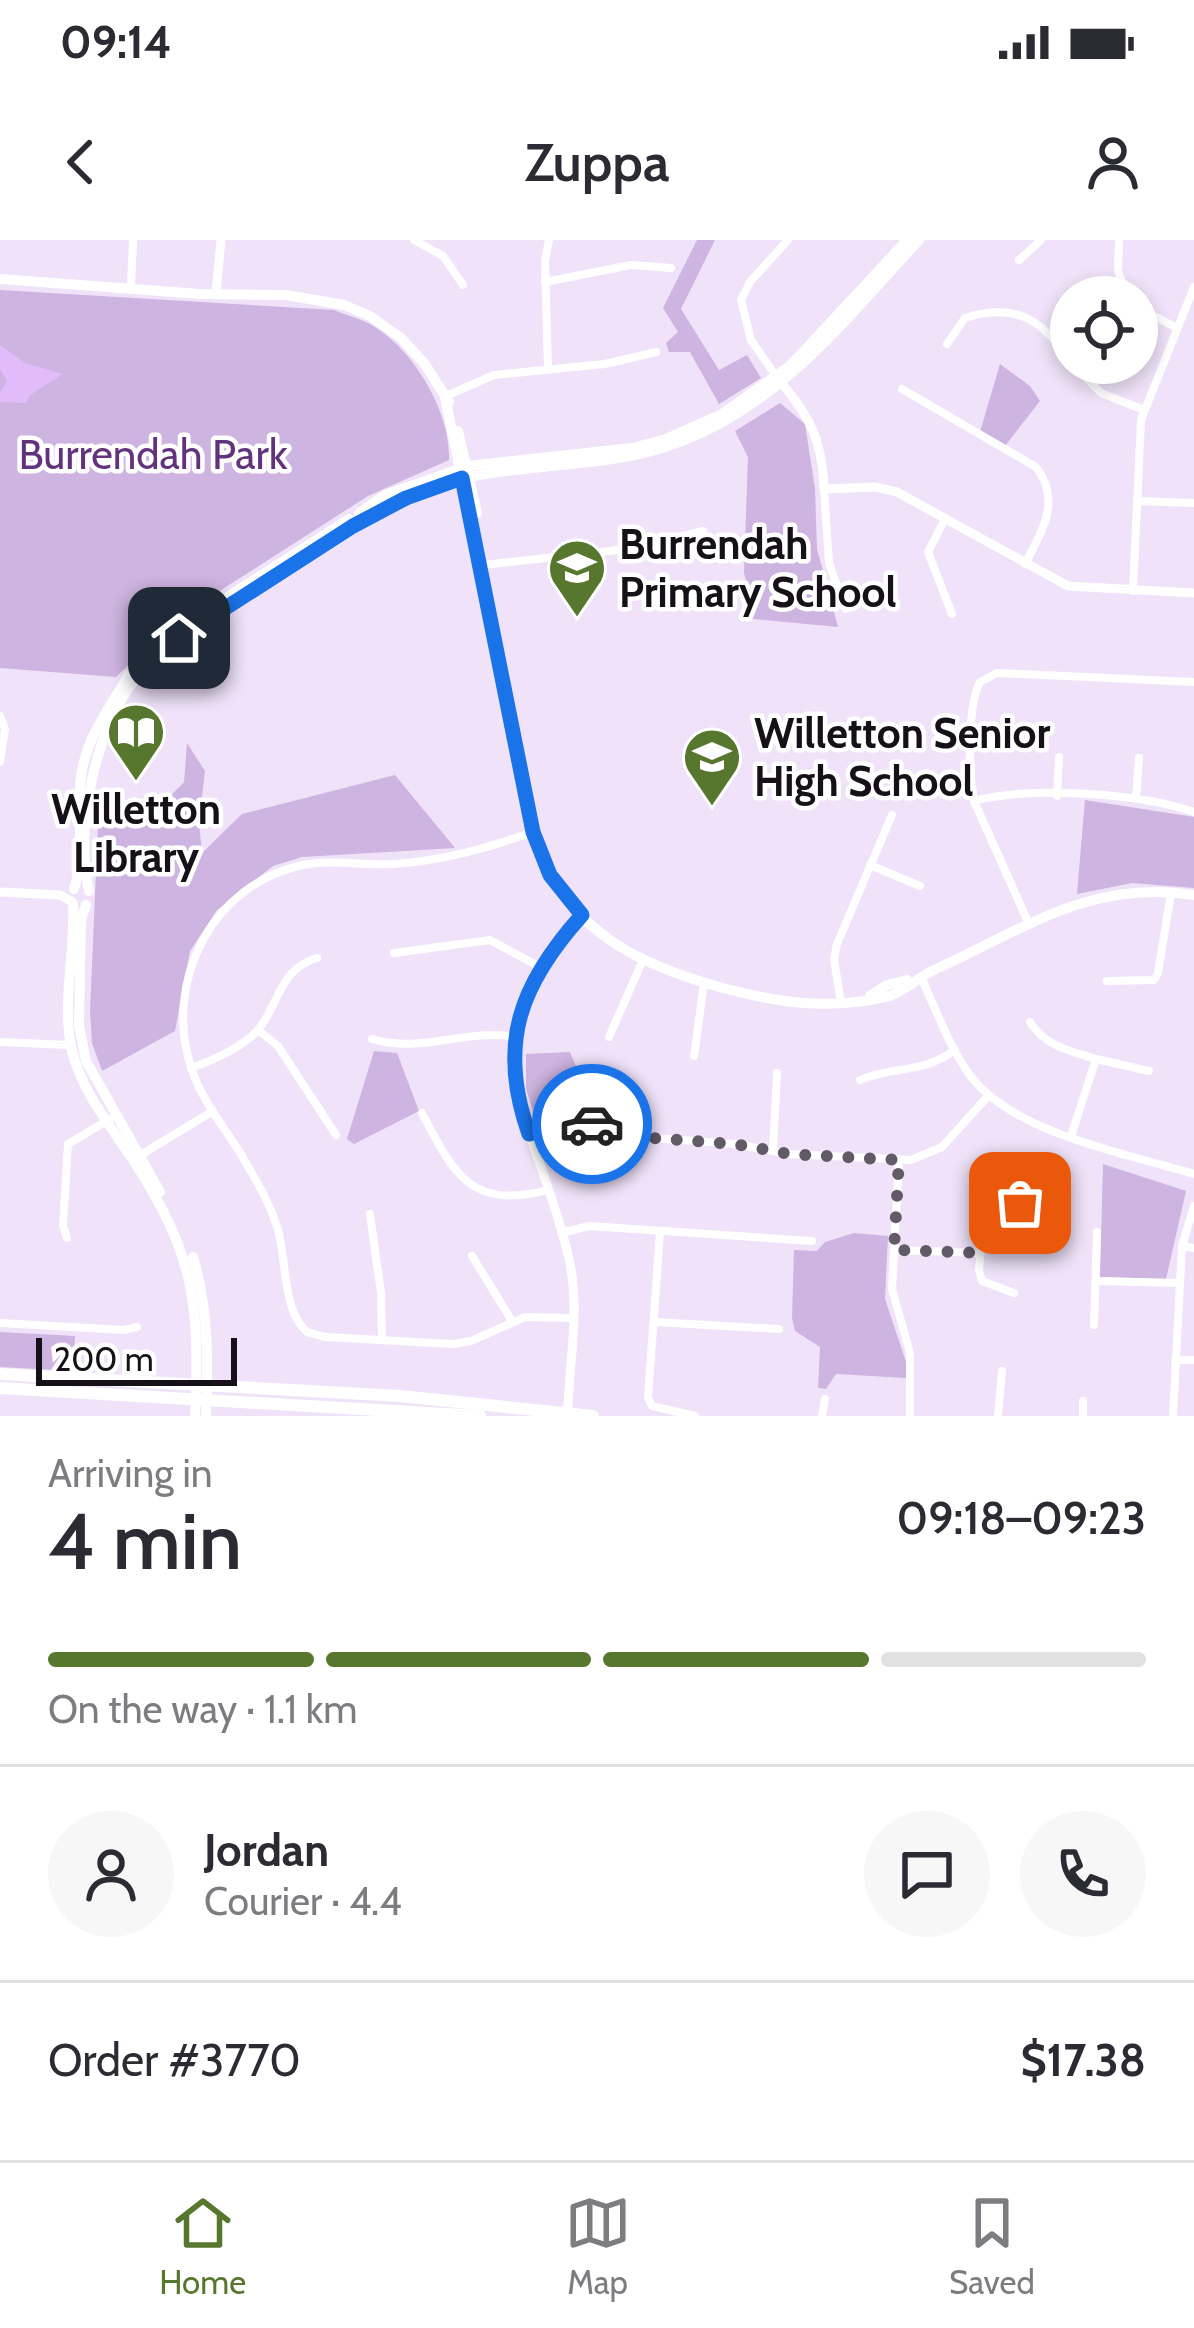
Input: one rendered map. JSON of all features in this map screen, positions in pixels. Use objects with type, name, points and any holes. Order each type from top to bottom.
[{"type":"main road","points":[[780,380],[907,240]]},
{"type":"main road","points":[[206,1416],[202,1393],[206,1320],[194,1262],[111,1119],[76,1044],[73,897],[79,868],[83,763],[102,714],[136,672],[179,638],[356,520],[465,473],[597,463],[668,446],[731,418],[780,380],[919,240]]},
{"type":"main road","points":[[0,279],[316,299],[370,316],[401,338],[424,363],[451,406],[538,836]]},
{"type":"main road","points":[[465,473],[538,836],[559,884],[582,915],[642,962],[779,1003],[841,1004],[892,995],[921,976],[1103,895],[1140,890],[1194,895]]},
{"type":"main road","points":[[73,897],[82,886],[89,891],[86,869],[94,764],[119,698],[136,672]]},
{"type":"main road","points":[[0,1374],[480,1416]]},
{"type":"main road","points":[[0,1388],[400,1396],[592,1416]]},
{"type":"main road","points":[[195,1416],[202,1393]]},
{"type":"street","points":[[130,287],[133,240]]},
{"type":"street","points":[[221,240],[221,292]]},
{"type":"street","points":[[414,240],[443,256],[463,284]]},
{"type":"street","points":[[443,256],[450,240]]},
{"type":"street","points":[[548,370],[545,282],[549,240]]},
{"type":"street","points":[[788,240],[750,282],[741,300],[751,340],[812,422],[822,460],[829,562],[845,609]]},
{"type":"street","points":[[1018,260],[1041,240]]},
{"type":"street","points":[[1119,240],[1120,276]]},
{"type":"street","points":[[545,282],[631,265],[671,268]]},
{"type":"street","points":[[1133,591],[1144,410],[1194,287]]},
{"type":"street","points":[[946,344],[965,318],[1018,315],[1036,320],[1050,331]]},
{"type":"street","points":[[1158,318],[1177,328]]},
{"type":"street","points":[[445,397],[494,375],[605,364],[656,352]]},
{"type":"street","points":[[1092,384],[1101,393],[1144,410]]},
{"type":"street","points":[[902,389],[1036,467],[1046,479],[1046,523],[1025,564]]},
{"type":"street","points":[[824,489],[886,488],[1068,586],[1194,593]]},
{"type":"street","points":[[1137,501],[1194,503]]},
{"type":"street","points":[[945,519],[928,552],[952,614]]},
{"type":"street","points":[[484,565],[636,548],[703,531]]},
{"type":"street","points":[[1029,925],[970,783],[974,698],[986,677],[997,673],[1194,682]]},
{"type":"street","points":[[0,716],[5,729],[0,762]]},
{"type":"street","points":[[1057,796],[1059,758]]},
{"type":"street","points":[[1136,798],[1139,758]]},
{"type":"street","points":[[974,801],[1013,794],[1136,798],[1194,812]]},
{"type":"street","points":[[841,1004],[834,958],[837,944],[892,815]]},
{"type":"street","points":[[538,836],[397,864],[303,865],[251,886],[210,926],[190,967],[182,1018],[191,1068],[262,1188],[277,1227],[293,1312],[301,1327],[314,1335],[462,1343],[538,1315],[574,1318]]},
{"type":"street","points":[[870,865],[920,886]]},
{"type":"street","points":[[0,892],[73,897]]},
{"type":"street","points":[[1107,981],[1154,980],[1171,892]]},
{"type":"street","points":[[563,1415],[568,1406],[574,1318],[572,1274],[514,1088],[516,1037],[523,1007],[540,967],[582,915]]},
{"type":"street","points":[[394,953],[490,940],[540,967]]},
{"type":"street","points":[[191,1068],[211,1061],[258,1030],[288,974],[317,958]]},
{"type":"street","points":[[609,1037],[642,962]]},
{"type":"street","points":[[921,976],[955,1050],[988,1095],[1020,1116],[1071,1136],[1194,1174]]},
{"type":"street","points":[[694,1056],[704,982]]},
{"type":"street","points":[[1030,1022],[1054,1046],[1149,1071]]},
{"type":"street","points":[[258,1030],[278,1046],[336,1135]]},
{"type":"street","points":[[372,1039],[407,1045],[482,1033],[516,1037]]},
{"type":"street","points":[[0,1042],[76,1044]]},
{"type":"street","points":[[860,1081],[875,1074],[916,1071],[955,1050]]},
{"type":"street","points":[[1071,1136],[1096,1059]]},
{"type":"street","points":[[773,1151],[777,1073]]},
{"type":"street","points":[[529,1134],[578,1120],[634,1136],[899,1160],[925,1156],[942,1147],[988,1095]]},
{"type":"street","points":[[136,1158],[213,1111]]},
{"type":"street","points":[[422,1113],[444,1158],[465,1180],[485,1191],[519,1197],[548,1190]]},
{"type":"street","points":[[67,1238],[63,1226],[68,1144],[111,1119]]},
{"type":"street","points":[[899,1160],[893,1297],[910,1353],[910,1416]]},
{"type":"street","points":[[1014,1293],[982,1281],[980,1253],[984,1214],[1020,1203]]},
{"type":"street","points":[[1173,1416],[1178,1283],[1182,1246],[1194,1206]]},
{"type":"street","points":[[370,1214],[382,1293],[382,1340]]},
{"type":"street","points":[[561,1233],[589,1226],[812,1240]]},
{"type":"street","points":[[660,1232],[648,1397],[652,1406],[695,1416]]},
{"type":"street","points":[[1094,1325],[1097,1232]]},
{"type":"street","points":[[1182,1246],[1194,1248]]},
{"type":"street","points":[[894,1250],[980,1253]]},
{"type":"street","points":[[472,1256],[512,1321]]},
{"type":"street","points":[[1095,1281],[1178,1283]]},
{"type":"street","points":[[654,1322],[779,1329]]},
{"type":"street","points":[[0,1323],[137,1327]]},
{"type":"street","points":[[1175,1360],[1194,1360]]},
{"type":"street","points":[[998,1416],[1002,1371]]},
{"type":"street","points":[[822,1416],[825,1399]]},
{"type":"street","points":[[1083,1401],[1083,1416]]},
{"type":"green space","points":[[697,240],[715,240],[681,309],[719,370],[747,355],[761,378],[719,404],[690,352],[669,352],[666,343],[678,332],[663,308]]},
{"type":"green space","name":"Burrendah Park","points":[[0,290],[334,310],[361,320],[386,334],[426,382],[443,421],[449,460],[368,496],[207,599],[159,634],[116,677],[0,668]]},
{"type":"green space","points":[[1000,364],[1030,386],[1040,401],[1005,446],[980,432]]},
{"type":"green space","points":[[780,403],[805,424],[815,489],[817,549],[838,627],[744,618],[751,599],[744,573],[748,457],[735,431]]},
{"type":"green space","points":[[187,743],[205,771],[199,822],[202,853],[242,814],[395,775],[455,848],[302,857],[273,866],[217,910],[190,951],[175,1031],[102,1071],[92,1043],[90,1011],[99,802],[110,800],[141,826],[184,782]]},
{"type":"green space","points":[[1085,800],[1194,817],[1194,888],[1132,883],[1077,894]]},
{"type":"green space","points":[[374,1051],[397,1053],[419,1111],[354,1144],[347,1139]]},
{"type":"green space","points":[[570,1052],[577,1069],[575,1112],[537,1124],[526,1089],[526,1054]]},
{"type":"green space","points":[[1103,1164],[1186,1191],[1166,1279],[1100,1277]]},
{"type":"green space","points":[[854,1233],[888,1236],[885,1299],[907,1365],[906,1378],[836,1374],[826,1389],[818,1388],[820,1347],[795,1331],[792,1318],[794,1250],[817,1251],[825,1242]]},
{"type":"green space","points":[[0,1332],[75,1336],[73,1371],[0,1367]]},
{"type":"shaded area","points":[[0,345],[25,363],[63,374],[30,395],[26,403],[0,402],[7,381],[0,369]]},
{"type":"way so far","points":[[592,1124],[652,1138],[735,1144],[789,1154],[899,1160],[894,1250],[980,1253],[984,1214],[1001,1204],[1020,1203]]},
{"type":"place","name":"Burrendah Primary School","points":[[577,619]]},
{"type":"place","name":"Willetton Library","points":[[136,783]]},
{"type":"place","name":"Willetton Senior High School","points":[[712,808]]},
{"type":"route","points":[[179,638],[353,526],[406,498],[462,478],[533,832],[550,875],[582,915],[560,939],[530,987],[516,1037],[514,1088],[529,1134],[570,1121],[592,1124]]}]
